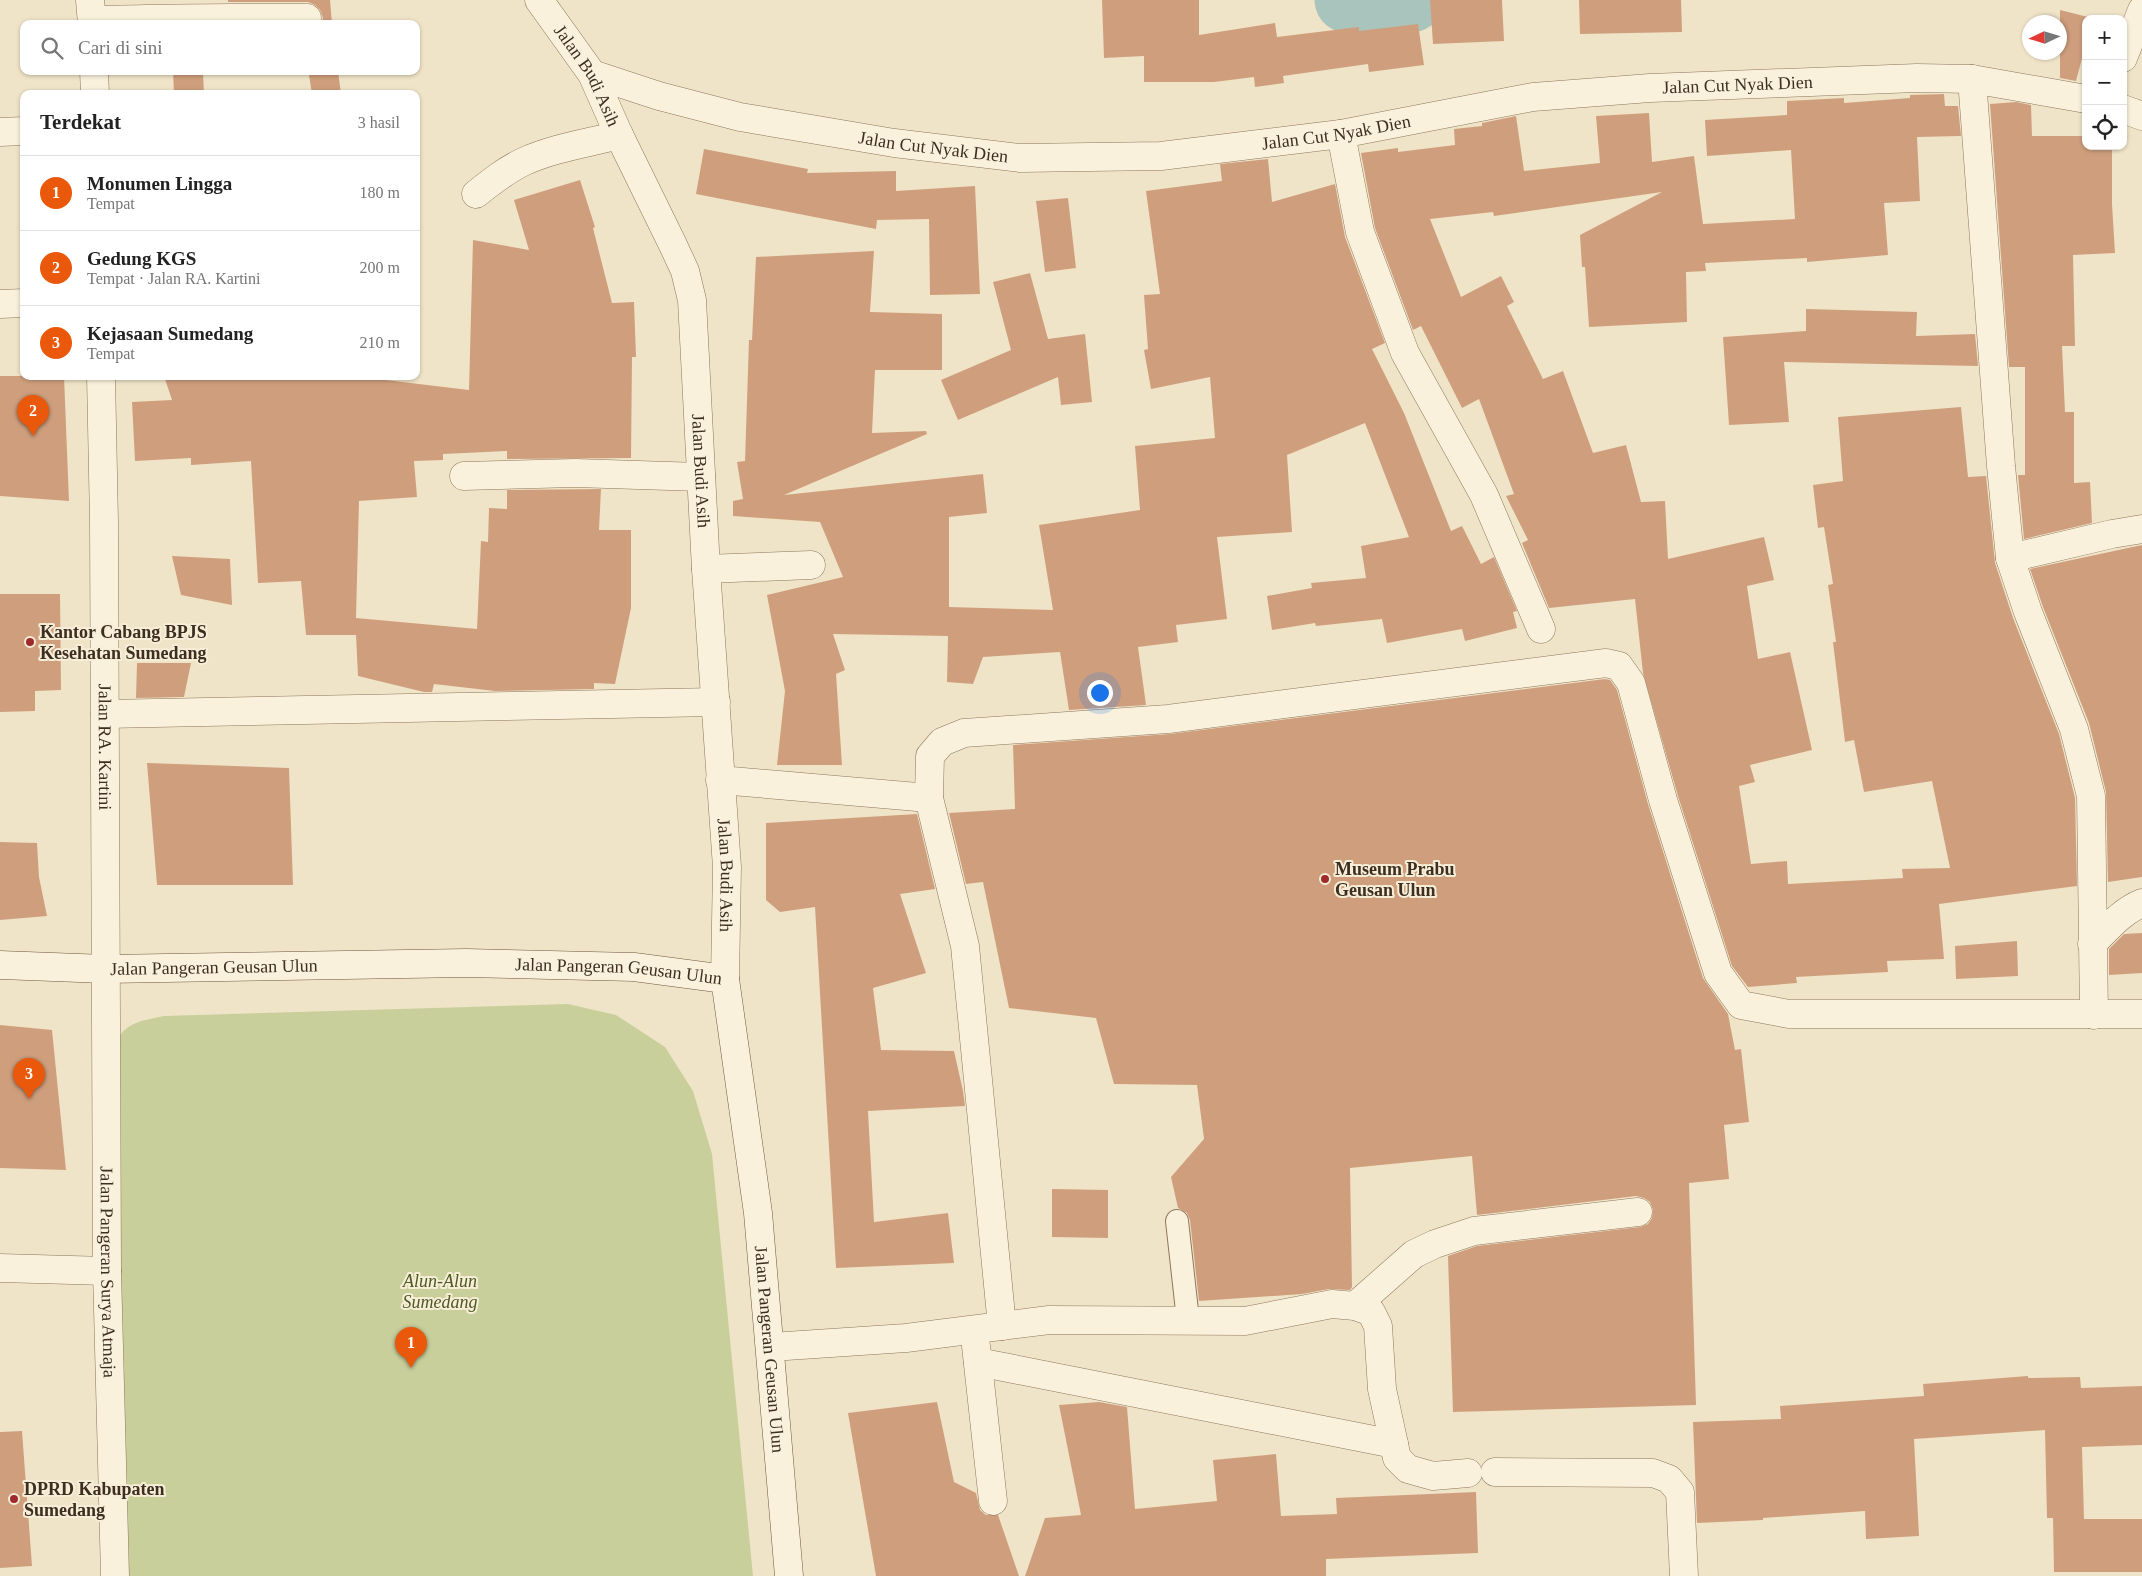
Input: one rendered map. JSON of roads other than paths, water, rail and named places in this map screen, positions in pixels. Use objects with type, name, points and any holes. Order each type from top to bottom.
[{"type":"street","name":"Jalan Budi Asih","points":[[539,0],[592,74],[674,245],[692,300],[706,570],[727,868],[725,979]]},
{"type":"street","points":[[92,14],[173,19],[207,17],[308,18]]},
{"type":"street","points":[[2127,47],[2137,21]]},
{"type":"street","name":"Jalan Cut Nyak Dien","points":[[592,74],[660,96],[740,117],[894,143],[1020,158],[1161,156],[1341,134],[1532,97],[1650,88],[1917,78],[1972,79],[2082,98]]},
{"type":"street","points":[[94,75],[95,90]]},
{"type":"street","points":[[1972,79],[2001,466],[2010,558],[2028,612],[2074,729],[2091,796],[2094,1015]]},
{"type":"street","points":[[2127,110],[2142,116]]},
{"type":"street","points":[[0,132],[20,131]]},
{"type":"street","points":[[1341,134],[1360,232],[1405,354],[1484,495],[1542,629]]},
{"type":"street","points":[[476,194],[505,172],[524,161],[550,152],[620,135]]},
{"type":"street","points":[[0,304],[20,303]]},
{"type":"street","name":"Jalan RA. Kartini","points":[[101,380],[106,969]]},
{"type":"street","points":[[464,476],[574,474],[701,477]]},
{"type":"street","points":[[2010,558],[2112,534],[2142,530]]},
{"type":"street","points":[[706,570],[811,565]]},
{"type":"street","points":[[1002,1326],[965,946],[929,798],[930,756],[942,742],[964,733],[1168,719],[1606,663],[1619,666],[1631,683],[1663,800],[1718,973],[1741,1005],[1789,1014],[2142,1014]]},
{"type":"street","points":[[105,714],[716,702]]},
{"type":"street","points":[[720,780],[929,798]]},
{"type":"street","points":[[2092,944],[2115,921],[2142,903]]},
{"type":"street","name":"Jalan Pangeran Geusan Ulun","points":[[0,965],[106,969],[476,964],[634,967],[725,979],[758,1213],[771,1347],[789,1576]]},
{"type":"street","name":"Jalan Pangeran Surya Atmaja","points":[[106,969],[107,1271],[115,1576]]},
{"type":"street","points":[[1355,1306],[1414,1254],[1458,1236],[1474,1231],[1638,1212]]},
{"type":"street","points":[[0,1268],[107,1271]]},
{"type":"street","points":[[771,1347],[906,1338],[1050,1320],[1245,1321],[1332,1304],[1355,1306],[1371,1312],[1378,1326],[1382,1389],[1397,1458],[1408,1469],[1433,1476],[1481,1473],[1653,1473],[1670,1479],[1680,1492],[1684,1576]]},
{"type":"street","points":[[974,1329],[993,1501]]},
{"type":"street","points":[[978,1362],[1394,1444]]},
{"type":"lane","points":[[1177,1221],[1188,1320]]},
{"type":"waterway","points":[[1347,0],[1357,3],[1411,0]]},
{"type":"place","name":"Gedung KGS","points":[[33,436]]},
{"type":"place","name":"Kantor Cabang BPJS Kesehatan Sumedang","points":[[30,642]]},
{"type":"place","name":"Museum Prabu Geusan Ulun","points":[[1325,879]]},
{"type":"place","name":"Kejasaan Sumedang","points":[[29,1099]]},
{"type":"place","name":"Monumen Lingga","points":[[411,1368]]},
{"type":"place","name":"DPRD Kabupaten Sumedang","points":[[14,1499]]},
{"type":"park label","name":"Alun-Alun Sumedang","points":[[440,1291]]}]
